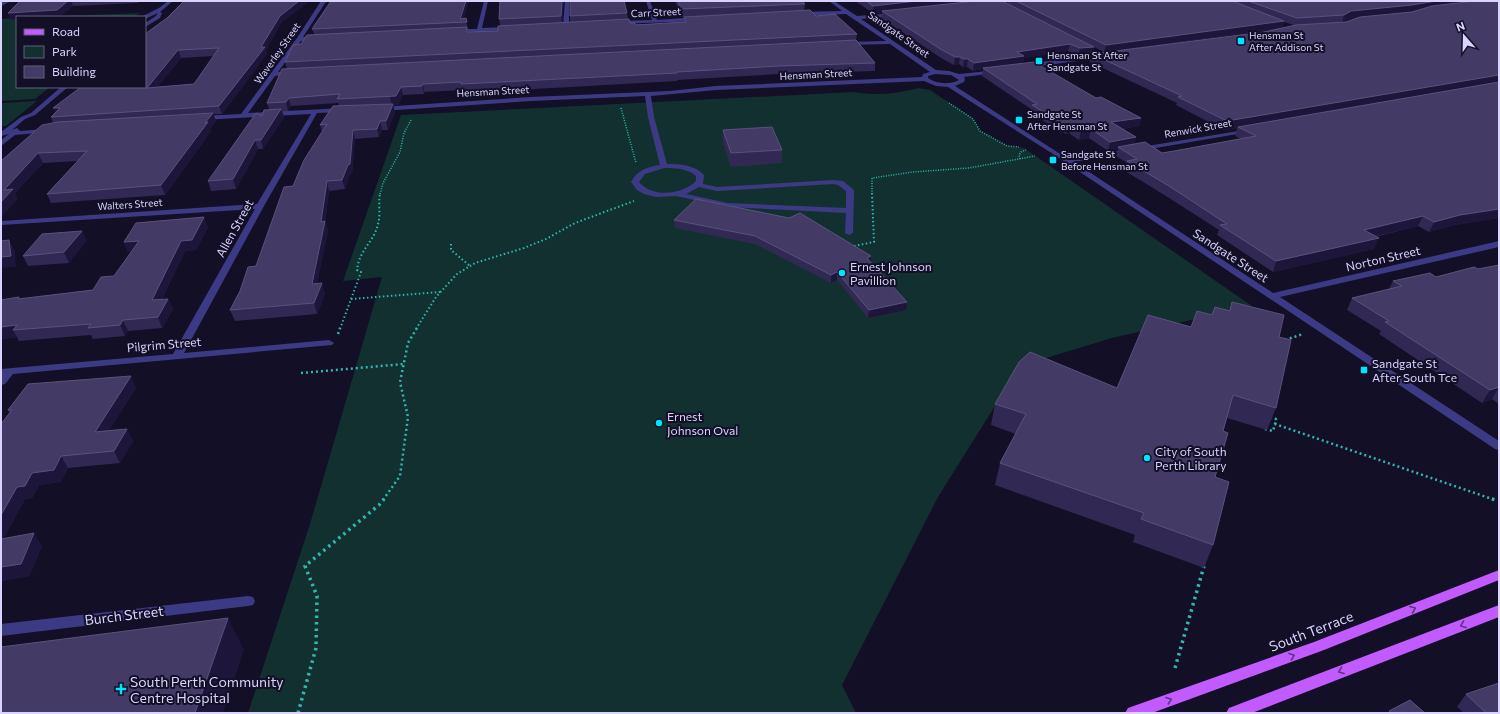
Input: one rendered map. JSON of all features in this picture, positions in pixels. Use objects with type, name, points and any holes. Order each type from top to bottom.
[{"type":"main road","name":"South Terrace","points":[[1133,713],[1319,646],[1499,575]]},
{"type":"main road","points":[[1234,713],[1499,611]]},
{"type":"street","points":[[1,5],[8,1]]},
{"type":"street","points":[[146,16],[161,9],[171,1]]},
{"type":"street","name":"Waverley Street","points":[[243,116],[299,39],[323,2],[326,1]]},
{"type":"street","points":[[478,30],[486,1]]},
{"type":"street","points":[[566,26],[567,1]]},
{"type":"street","points":[[648,1],[655,21]]},
{"type":"street","name":"Sandgate Street","points":[[831,1],[935,72]]},
{"type":"street","points":[[146,24],[160,16],[161,9]]},
{"type":"street","points":[[790,14],[847,12]]},
{"type":"street","points":[[857,18],[897,14]]},
{"type":"street","name":"Carr Street","points":[[614,23],[706,19]]},
{"type":"street","points":[[559,26],[574,25]]},
{"type":"street","points":[[452,32],[520,28]]},
{"type":"street","points":[[299,39],[322,38]]},
{"type":"street","points":[[842,44],[892,42]]},
{"type":"street","points":[[1093,51],[1103,56]]},
{"type":"street","points":[[1019,67],[1114,55]]},
{"type":"street","points":[[960,76],[962,81],[949,85],[937,84],[925,79],[925,75],[935,72],[946,72],[960,76],[1003,70]]},
{"type":"street","points":[[274,74],[301,72]]},
{"type":"street","name":"Hensman Street","points":[[374,109],[620,94],[648,95],[716,88],[925,79]]},
{"type":"street","name":"Sandgate Street","points":[[949,85],[1067,160],[1499,446]]},
{"type":"street","points":[[3,132],[23,118],[32,114],[64,88]]},
{"type":"street","points":[[648,95],[651,117],[664,166]]},
{"type":"street","points":[[196,119],[350,110]]},
{"type":"street","name":"Allen Street","points":[[176,356],[260,206],[315,112]]},
{"type":"street","points":[[1,144],[33,117],[32,114]]},
{"type":"street","points":[[21,127],[52,127],[14,133],[3,132],[21,127]]},
{"type":"street","name":"Renwick Street","points":[[1067,160],[1257,128]]},
{"type":"street","points":[[677,194],[690,190],[698,185],[701,179],[697,172],[686,168],[664,166],[649,169],[639,175],[635,182],[640,189],[652,193],[677,194],[728,205],[850,211]]},
{"type":"street","points":[[698,185],[716,189],[833,182],[840,183],[850,190],[849,233]]},
{"type":"street","name":"Walters Street","points":[[1,223],[260,206]]},
{"type":"street","name":"Norton Street","points":[[1272,296],[1499,244]]},
{"type":"street","name":"Pilgrim Street","points":[[5,371],[329,343]]},
{"type":"street","points":[[1,382],[5,371]]},
{"type":"street","name":"Burch Street","points":[[1,630],[248,601]]},
{"type":"path","points":[[620,94],[619,103],[636,163],[630,168]]},
{"type":"path","points":[[947,102],[973,119],[980,131],[985,134],[1007,146],[1029,149],[1021,152],[1019,155],[1020,159]]},
{"type":"path","points":[[329,343],[336,341],[361,272],[357,270],[358,259],[376,231],[380,217],[379,198],[383,183],[400,152],[404,133],[413,119]]},
{"type":"path","points":[[298,713],[316,648],[317,596],[305,566],[379,505],[400,476],[408,417],[400,382],[408,343],[436,297],[457,274],[475,263],[524,248],[546,239],[575,223],[641,198]]},
{"type":"path","points":[[451,244],[451,250],[470,266]]},
{"type":"path","points":[[351,299],[441,292]]},
{"type":"path","points":[[1281,341],[1303,334]]},
{"type":"path","points":[[301,373],[404,364]]},
{"type":"path","points":[[1259,427],[1273,431],[1276,418],[1265,415]]},
{"type":"path","points":[[1274,424],[1342,446],[1499,501]]},
{"type":"path","points":[[1175,668],[1206,561]]},
{"type":"green space","points":[[140,13],[136,16],[62,16]]},
{"type":"green space","points":[[16,18],[16,88],[49,88],[35,99],[1,101],[1,19]]},
{"type":"green space","points":[[918,88],[930,90],[973,119],[980,131],[985,134],[1007,146],[1024,148],[1252,306],[1112,338],[1020,366],[938,497],[842,685],[856,713],[248,713],[310,524],[382,277],[343,281],[401,115],[854,92],[886,94]]},
{"type":"green space","points":[[37,101],[6,126],[1,126],[1,103]]},
{"type":"building","points":[[20,1],[68,1],[57,10],[8,13]]},
{"type":"building","points":[[184,1],[299,1],[280,16],[261,47],[265,47],[219,106],[51,117],[60,108],[53,108],[80,88],[146,88],[146,33],[167,18]],"holes":[[[219,48],[194,84],[147,88],[178,50]]]},
{"type":"building","points":[[331,1],[466,1],[460,19],[466,18],[467,22],[312,29]]},
{"type":"building","points":[[500,1],[562,1],[561,16],[499,19]]},
{"type":"building","points":[[570,1],[624,1],[627,13],[570,16]]},
{"type":"building","points":[[678,1],[802,1],[805,4],[681,9]]},
{"type":"building","points":[[866,1],[917,1],[873,6]]},
{"type":"building","points":[[976,1],[1002,1],[1094,47],[1080,48],[1070,44],[1017,52],[1024,56],[974,63],[968,59],[955,57],[942,50],[882,11]]},
{"type":"building","points":[[1016,1],[1232,1],[1284,21],[1106,45]]},
{"type":"building","points":[[1248,1],[1436,1],[1351,11],[1344,15],[1297,18]]},
{"type":"building","points":[[1475,1],[1499,1],[1499,75],[1227,121],[1178,97],[1182,96],[1092,54],[1264,32],[1296,25],[1346,22],[1360,17],[1412,12],[1432,6]]},
{"type":"building","points":[[810,10],[816,16],[835,14],[857,34],[285,62],[293,45],[301,44],[307,35],[467,27],[467,32],[498,31],[498,26],[629,19],[630,23],[635,23],[635,25],[686,22],[684,17]]},
{"type":"building","points":[[856,40],[875,63],[779,66],[677,73],[461,84],[461,82],[423,84],[422,86],[401,87],[396,96],[337,99],[340,94],[289,98],[286,102],[267,103],[282,69]]},
{"type":"building","points":[[1034,62],[1096,98],[1101,97],[1141,118],[1111,122],[1136,137],[1110,142],[1091,129],[1081,131],[1072,125],[1067,126],[1032,105],[1037,104],[983,68]]},
{"type":"building","points":[[1499,82],[1499,209],[1460,215],[1434,222],[1423,216],[1364,230],[1379,238],[1276,261],[1220,225],[1227,224],[1169,186],[1127,161],[1137,159],[1118,147],[1145,142],[1162,153],[1174,151],[1256,136],[1238,127]]},
{"type":"building","points":[[393,104],[386,121],[380,121],[377,129],[353,130],[350,164],[348,165],[342,180],[327,181],[321,222],[325,221],[312,284],[322,283],[314,303],[230,310],[240,291],[248,267],[256,266],[284,187],[293,186],[304,160],[327,124],[320,125],[333,106]]},
{"type":"building","points":[[281,109],[261,140],[255,140],[233,179],[208,181],[256,113],[262,116],[264,110]]},
{"type":"building","points":[[213,113],[205,123],[208,122],[161,185],[47,194],[87,151],[38,153],[4,190],[13,189],[1,202],[1,161],[42,125],[58,122]]},
{"type":"building","points":[[772,127],[782,150],[731,153],[723,130]]},
{"type":"building","points":[[696,199],[789,218],[800,213],[871,256],[867,258],[907,302],[869,310],[837,272],[831,275],[755,236],[674,220]]},
{"type":"building","points":[[204,217],[192,240],[181,241],[152,300],[168,299],[158,317],[123,320],[120,325],[88,328],[91,324],[13,330],[17,325],[1,327],[1,300],[93,290],[101,277],[114,276],[139,241],[124,242],[136,223]]},
{"type":"building","points":[[82,231],[64,252],[23,256],[42,234]]},
{"type":"building","points":[[9,240],[11,256],[1,257],[1,241]]},
{"type":"building","points":[[1499,265],[1499,387],[1490,390],[1385,322],[1389,321],[1352,298],[1402,286],[1393,281],[1430,273],[1436,277],[1474,267],[1478,269]]},
{"type":"building","points":[[1232,302],[1284,315],[1279,337],[1291,340],[1276,408],[1233,395],[1223,431],[1228,433],[1215,477],[1229,482],[1213,545],[1141,519],[1144,513],[1000,463],[1026,414],[995,404],[1019,362],[1030,352],[1117,388],[1148,315],[1191,327],[1197,311],[1212,315],[1215,307],[1230,311]]},
{"type":"building","points":[[131,376],[95,432],[127,429],[114,451],[61,456],[54,470],[32,473],[25,486],[17,487],[1,515],[1,424],[12,410],[8,410],[28,384]]},
{"type":"building","points":[[34,533],[21,564],[1,567],[1,539]]},
{"type":"building","name":"South Perth Community Centre Hospital","points":[[228,618],[195,713],[1,713],[1,647]]},
{"type":"building","points":[[1499,683],[1499,713],[1486,713],[1466,694]]},
{"type":"building","points":[[1410,700],[1425,713],[1391,713],[1389,711]]},
{"type":"place","name":"Hensman St After Addison St","points":[[1241,41]]},
{"type":"place","name":"Hensman St After Sandgate St","points":[[1039,61]]},
{"type":"place","name":"Sandgate St After Hensman St","points":[[1019,120]]},
{"type":"place","name":"Sandgate St Before Hensman St","points":[[1053,160]]},
{"type":"place","name":"Ernest Johnson Pavillion","points":[[842,273]]},
{"type":"place","name":"Sandgate St After South Tce","points":[[1364,370]]},
{"type":"place","name":"Ernest Johnson Oval","points":[[659,423]]},
{"type":"place","name":"City of South Perth Library","points":[[1147,458]]},
{"type":"place","name":"South Perth Community Centre Hospital","points":[[121,689]]}]
